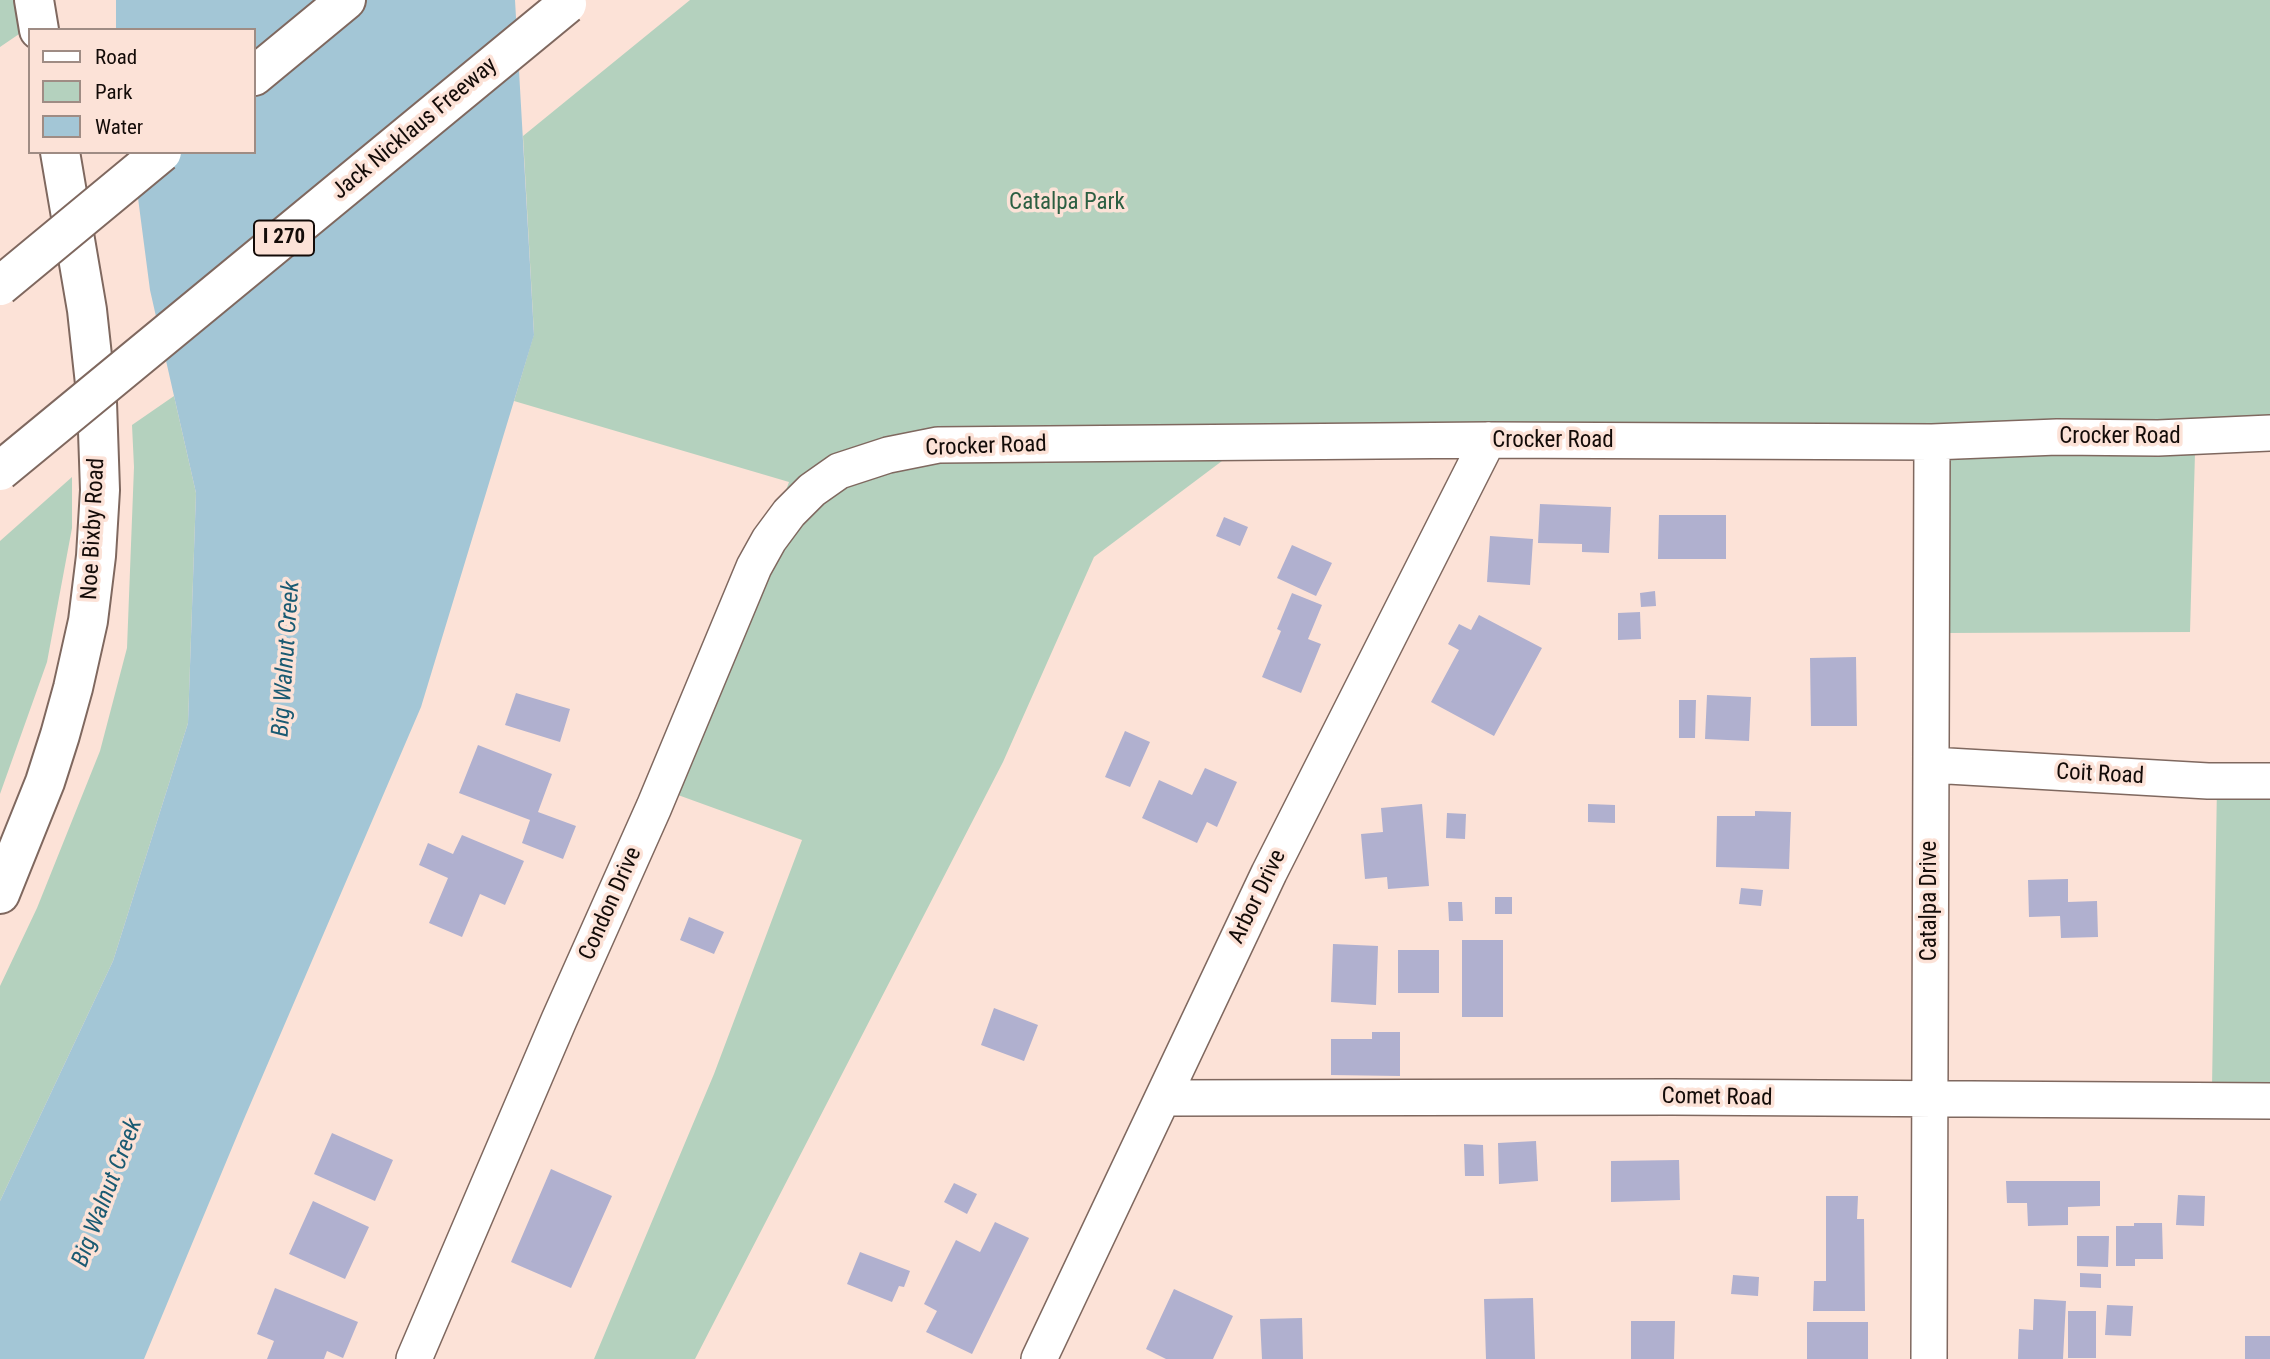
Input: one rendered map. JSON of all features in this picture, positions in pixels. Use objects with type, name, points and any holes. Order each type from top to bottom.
[{"type":"main road","points":[[34,0],[39,28]]},
{"type":"main road","points":[[256,74],[346,0]]},
{"type":"main road","name":"Jack Nicklaus Freeway","points":[[0,471],[569,2]]},
{"type":"main road","name":"Noe Bixby Road","points":[[0,894],[45,782],[60,736],[88,621],[96,556],[100,491],[97,402],[87,310],[60,154]]},
{"type":"main road","points":[[0,286],[160,154]]},
{"type":"street","name":"Crocker Road","points":[[839,471],[888,455],[938,445],[1488,440],[1932,442],[2270,433]]},
{"type":"street","name":"Arbor Drive","points":[[1039,1359],[1269,873],[1488,440]]},
{"type":"street","name":"Catalpa Drive","points":[[1929,1359],[1932,442]]},
{"type":"street","name":"Condon Drive","points":[[414,1359],[648,820],[754,567],[789,513],[813,490],[839,471]]},
{"type":"street","name":"Coit Road","points":[[1931,765],[2208,781],[2270,781]]},
{"type":"street","name":"Comet Road","points":[[1164,1098],[1672,1097],[2270,1101]]},
{"type":"green space","points":[[0,0],[17,0],[25,30],[0,47]]},
{"type":"green space","name":"Catalpa Park","points":[[690,0],[2270,0],[2270,448],[2195,453],[2190,632],[1945,633],[1941,451],[1222,461],[1094,557],[1003,762],[695,1359],[594,1359],[714,1074],[802,840],[678,795],[789,482],[514,401],[534,334],[523,136]]},
{"type":"green space","points":[[174,396],[196,493],[188,723],[113,961],[0,1201],[0,986],[37,908],[100,751],[127,648],[134,467],[132,425]]},
{"type":"green space","points":[[72,477],[72,528],[47,662],[0,794],[0,541]]},
{"type":"green space","points":[[2217,785],[2270,786],[2270,1089],[2212,1087]]},
{"type":"water","name":"Big Walnut Creek","points":[[116,0],[515,0],[534,335],[421,707],[144,1359],[0,1359],[0,1201],[113,961],[188,723],[196,493],[150,290],[132,154],[256,154],[256,28],[116,28]]},
{"type":"building","points":[[1540,504],[1611,507],[1609,553],[1582,552],[1582,544],[1538,543]]},
{"type":"building","points":[[1659,515],[1726,515],[1726,559],[1658,559]]},
{"type":"building","points":[[1224,517],[1248,527],[1240,546],[1216,536]]},
{"type":"building","points":[[1490,536],[1533,539],[1530,585],[1487,582]]},
{"type":"building","points":[[1292,545],[1332,563],[1316,596],[1277,578]]},
{"type":"building","points":[[1655,591],[1656,606],[1641,607],[1640,593]]},
{"type":"building","points":[[1292,593],[1322,605],[1308,639],[1321,644],[1301,693],[1262,677],[1281,631],[1277,629]]},
{"type":"building","points":[[1640,612],[1641,639],[1618,640],[1618,613]]},
{"type":"building","points":[[1479,615],[1542,648],[1494,736],[1431,702],[1459,650],[1448,644],[1459,624],[1471,630]]},
{"type":"building","points":[[1856,657],[1857,726],[1811,726],[1810,658]]},
{"type":"building","points":[[516,693],[570,709],[560,742],[505,725]]},
{"type":"building","points":[[1707,695],[1751,697],[1749,741],[1705,739]]},
{"type":"building","points":[[1679,700],[1696,700],[1695,738],[1679,738]]},
{"type":"building","points":[[1125,731],[1150,742],[1130,787],[1105,777]]},
{"type":"building","points":[[478,745],[552,774],[538,812],[576,826],[563,859],[522,843],[530,820],[459,793]]},
{"type":"building","points":[[1205,768],[1237,782],[1217,827],[1207,822],[1197,843],[1142,818],[1159,780],[1192,795]]},
{"type":"building","points":[[1422,804],[1429,886],[1388,889],[1387,877],[1365,879],[1361,834],[1383,832],[1381,808]]},
{"type":"building","points":[[1588,804],[1615,805],[1615,823],[1588,822]]},
{"type":"building","points":[[1755,811],[1791,812],[1789,869],[1716,867],[1717,816],[1755,816]]},
{"type":"building","points":[[1447,813],[1466,814],[1465,839],[1446,838]]},
{"type":"building","points":[[462,835],[524,861],[505,905],[480,894],[462,937],[429,923],[448,878],[419,865],[428,843],[453,854]]},
{"type":"building","points":[[2068,879],[2068,902],[2097,901],[2098,937],[2061,938],[2060,916],[2029,917],[2028,880]]},
{"type":"building","points":[[1741,888],[1763,890],[1761,906],[1739,904]]},
{"type":"building","points":[[1495,897],[1512,897],[1512,914],[1495,914]]},
{"type":"building","points":[[1448,902],[1462,902],[1463,921],[1449,921]]},
{"type":"building","points":[[689,917],[724,932],[714,954],[680,940]]},
{"type":"building","points":[[1462,940],[1503,940],[1503,1017],[1462,1017]]},
{"type":"building","points":[[1333,944],[1378,946],[1376,1005],[1331,1002]]},
{"type":"building","points":[[1398,950],[1439,950],[1439,993],[1398,993]]},
{"type":"building","points":[[994,1008],[1038,1025],[1024,1061],[981,1045]]},
{"type":"building","points":[[1372,1032],[1400,1032],[1400,1076],[1331,1075],[1331,1039],[1372,1039]]},
{"type":"building","points":[[332,1133],[393,1160],[375,1201],[314,1174]]},
{"type":"building","points":[[1536,1141],[1538,1181],[1499,1184],[1498,1143]]},
{"type":"building","points":[[1464,1144],[1483,1145],[1484,1176],[1465,1176]]},
{"type":"building","points":[[1679,1160],[1680,1200],[1611,1202],[1611,1161]]},
{"type":"building","points":[[551,1169],[612,1196],[571,1288],[511,1262]]},
{"type":"building","points":[[2006,1181],[2100,1181],[2100,1206],[2068,1207],[2068,1225],[2028,1226],[2027,1203],[2007,1203]]},
{"type":"building","points":[[954,1183],[977,1194],[967,1214],[944,1202]]},
{"type":"building","points":[[2178,1195],[2205,1196],[2204,1226],[2176,1225]]},
{"type":"building","points":[[1826,1196],[1858,1196],[1857,1219],[1864,1219],[1865,1311],[1813,1311],[1814,1281],[1826,1281]]},
{"type":"building","points":[[313,1201],[369,1227],[345,1279],[289,1254]]},
{"type":"building","points":[[995,1222],[1029,1238],[972,1354],[926,1332],[937,1311],[924,1304],[956,1240],[980,1252]]},
{"type":"building","points":[[2134,1223],[2162,1223],[2163,1259],[2135,1259],[2135,1266],[2116,1266],[2116,1226],[2134,1226]]},
{"type":"building","points":[[2077,1236],[2109,1236],[2108,1267],[2077,1266]]},
{"type":"building","points":[[860,1252],[910,1271],[904,1287],[899,1286],[892,1302],[847,1284]]},
{"type":"building","points":[[2080,1273],[2101,1274],[2101,1288],[2080,1287]]},
{"type":"building","points":[[1733,1275],[1759,1277],[1758,1296],[1731,1294]]},
{"type":"building","points":[[275,1288],[358,1322],[343,1358],[327,1351],[324,1359],[267,1359],[274,1341],[257,1334]]},
{"type":"building","points":[[1174,1289],[1233,1316],[1213,1359],[1166,1359],[1146,1349]]},
{"type":"building","points":[[1533,1298],[1535,1359],[1486,1359],[1484,1299]]},
{"type":"building","points":[[2034,1299],[2066,1301],[2063,1359],[2018,1359],[2019,1329],[2033,1330]]},
{"type":"building","points":[[2107,1305],[2133,1306],[2131,1336],[2105,1335]]},
{"type":"building","points":[[2068,1311],[2096,1311],[2096,1358],[2068,1358]]},
{"type":"building","points":[[1302,1318],[1303,1359],[1262,1359],[1260,1319]]},
{"type":"building","points":[[1631,1321],[1675,1321],[1674,1359],[1631,1359]]},
{"type":"building","points":[[1807,1322],[1868,1322],[1868,1359],[1807,1359]]},
{"type":"building","points":[[2245,1336],[2270,1336],[2270,1359],[2245,1359]]}]
